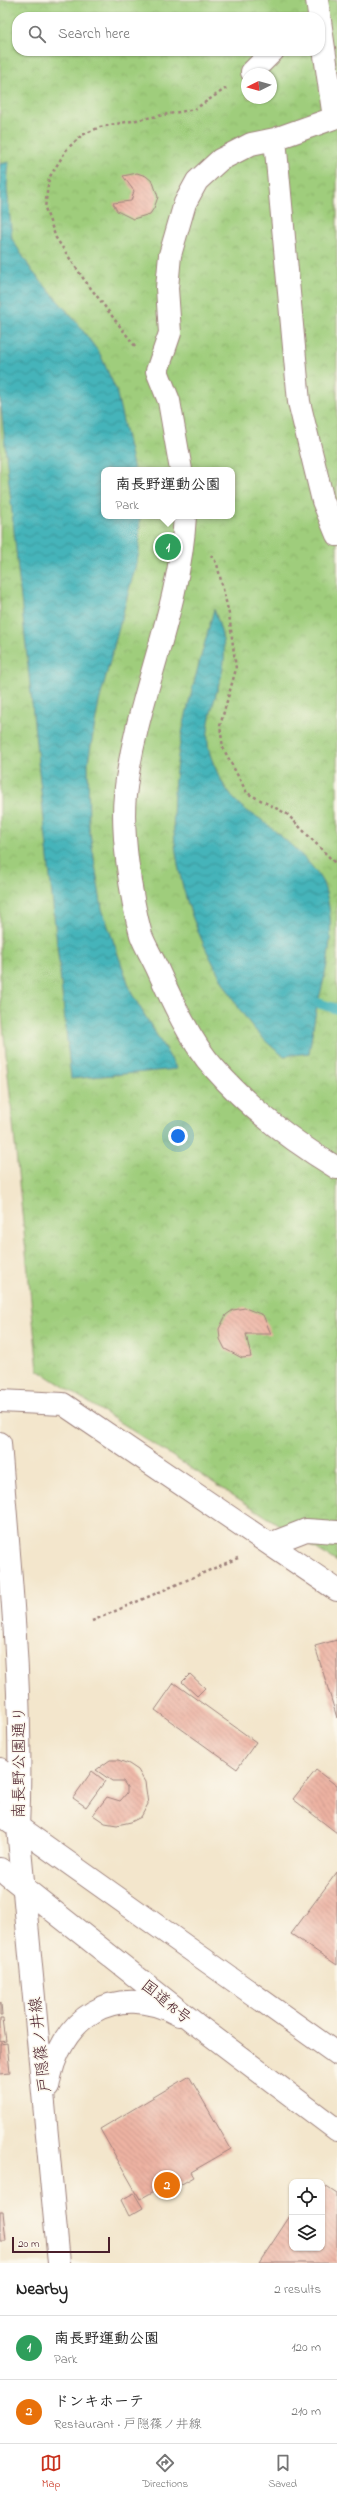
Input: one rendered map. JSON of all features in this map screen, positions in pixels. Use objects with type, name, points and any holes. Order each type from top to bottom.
[{"type":"main road","points":[[256,68],[268,56]]},
{"type":"main road","points":[[180,467],[169,401],[157,372],[170,333],[168,288],[170,255],[185,203],[197,181],[220,160],[251,144],[275,139],[334,118],[323,56]]},
{"type":"main road","points":[[275,139],[299,402],[323,500],[337,535]]},
{"type":"main road","points":[[185,519],[183,548],[170,616],[141,713],[125,796],[128,861],[142,936],[176,1010],[213,1067],[256,1110],[290,1138],[337,1168]]},
{"type":"main road","points":[[0,1401],[62,1404],[337,1590]]},
{"type":"main road","name":"南長野公園通り","points":[[0,1443],[17,1655],[20,1782],[18,1828]]},
{"type":"main road","points":[[270,1544],[306,1530],[337,1532]]},
{"type":"main road","name":"南長野公園通り","points":[[0,1769],[18,1828]]},
{"type":"main road","points":[[0,1814],[337,2054]]},
{"type":"main road","name":"戸隠篠ノ井線","points":[[18,1828],[59,2263]]},
{"type":"main road","name":"国道18号","points":[[0,1869],[23,1885],[196,2024],[337,2130]]},
{"type":"main road","points":[[45,2108],[49,2084],[59,2049],[78,2022],[94,2011],[125,2002],[152,2003],[196,2024]]},
{"type":"path","points":[[157,372],[120,328],[56,238],[45,208],[49,178],[67,149],[82,135],[107,126],[195,109],[234,83]]},
{"type":"path","points":[[183,548],[211,555],[217,564],[229,614],[236,669],[220,726],[222,748],[228,761],[247,793],[287,814],[337,865]]},
{"type":"path","points":[[92,1621],[270,1544]]},
{"type":"green space","points":[[0,0],[337,0],[337,1562],[38,1370],[0,996]]},
{"type":"water","points":[[9,162],[7,187],[12,239],[32,271],[78,324],[100,354],[116,390],[133,467],[101,467],[101,519],[140,519],[139,553],[99,702],[88,762],[89,827],[102,909],[132,994],[177,1069],[71,1079],[0,397],[0,164]]},
{"type":"water","points":[[214,609],[222,635],[224,662],[209,721],[208,745],[211,757],[223,784],[231,796],[236,802],[261,819],[298,851],[312,866],[323,883],[327,898],[330,913],[330,942],[309,1053],[284,1056],[273,1048],[253,1028],[245,1017],[229,993],[216,969],[194,920],[180,875],[174,832],[174,790],[179,748]]},
{"type":"building","points":[[137,173],[146,176],[153,182],[158,197],[150,214],[133,219],[117,211],[113,203],[131,201],[134,191],[123,176]]},
{"type":"building","points":[[245,1308],[263,1315],[271,1334],[246,1334],[251,1357],[242,1358],[225,1349],[220,1339],[219,1329],[226,1315],[233,1310]]},
{"type":"building","points":[[337,1640],[337,1718],[315,1646]]},
{"type":"building","points":[[190,1674],[205,1688],[197,1696],[182,1682]]},
{"type":"building","points":[[174,1683],[256,1742],[237,1769],[155,1710]]},
{"type":"building","points":[[110,1760],[118,1760],[129,1764],[138,1770],[145,1782],[148,1804],[141,1817],[131,1822],[117,1825],[105,1823],[93,1815],[107,1797],[120,1801],[127,1793],[127,1787],[123,1781],[112,1781],[96,1770]]},
{"type":"building","points":[[316,1770],[337,1786],[337,1833],[293,1799]]},
{"type":"building","points":[[92,1771],[105,1781],[86,1807],[73,1798]]},
{"type":"building","points":[[337,1872],[337,1965],[291,1934]]},
{"type":"building","points":[[1,2003],[2,2016],[0,2016]]},
{"type":"building","points":[[0,2019],[3,2019],[6,2041],[0,2042]]},
{"type":"building","points":[[7,2043],[10,2073],[0,2074],[0,2044]]},
{"type":"building","points":[[189,2076],[231,2149],[191,2172],[194,2177],[171,2190],[167,2184],[140,2199],[100,2129]]},
{"type":"building","points":[[325,2186],[337,2194],[337,2263],[259,2263],[289,2218],[289,2251],[325,2251]]},
{"type":"building","points":[[134,2193],[143,2208],[129,2216],[121,2200]]},
{"type":"building","points":[[0,2212],[3,2212],[6,2241],[0,2241]]},
{"type":"waterway","points":[[318,1003],[337,1009]]},
{"type":"place","name":"南長野運動公園","points":[[168,547]]},
{"type":"place","name":"ドンキホーテ","points":[[167,2185]]}]
